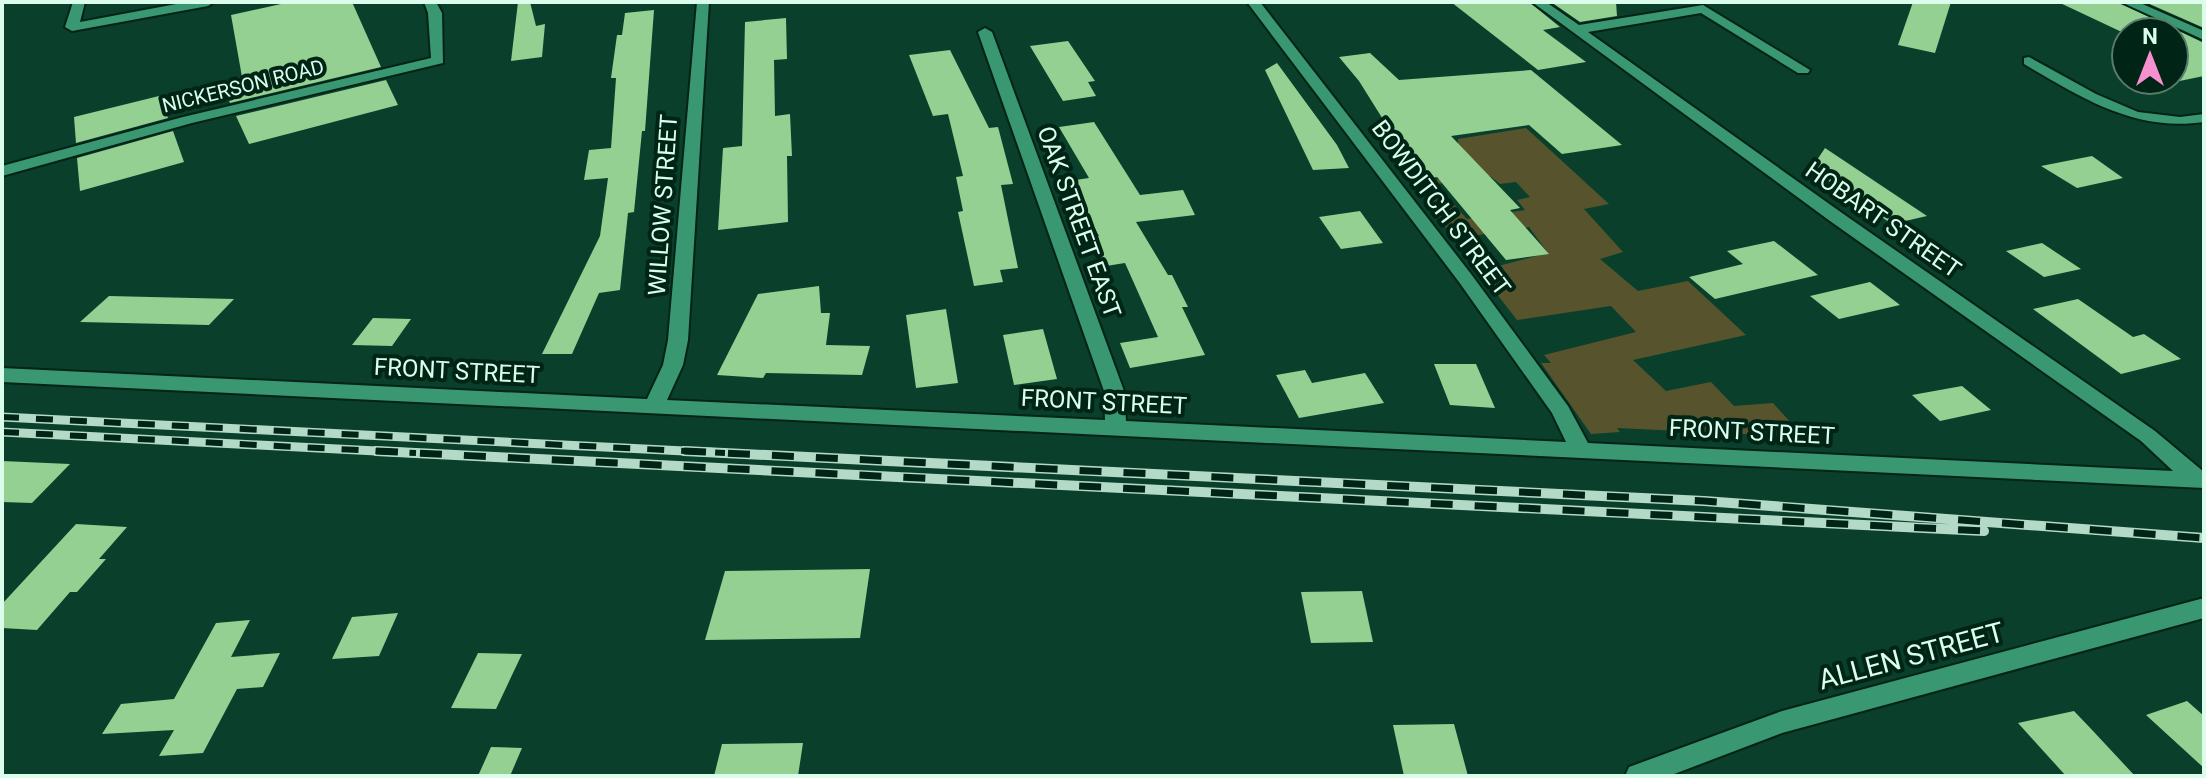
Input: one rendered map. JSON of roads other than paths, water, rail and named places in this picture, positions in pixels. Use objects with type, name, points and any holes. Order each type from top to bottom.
[{"type":"street","points":[[79,2],[72,27],[208,2]]},
{"type":"street","name":"NICKERSON ROAD","points":[[2,171],[188,120],[438,60],[435,13],[430,2]]},
{"type":"street","name":"WILLOW STREET","points":[[653,407],[673,365],[678,340],[703,2]]},
{"type":"street","name":"BOWDITCH STREET","points":[[1253,2],[1465,278],[1561,411],[1580,449]]},
{"type":"street","name":"HOBART STREET","points":[[1538,2],[1845,224],[2148,436],[2200,480]]},
{"type":"street","points":[[2127,2],[2204,36]]},
{"type":"street","points":[[1576,30],[1703,9],[1803,70]]},
{"type":"street","name":"OAK STREET EAST","points":[[985,32],[1114,391],[1116,429]]},
{"type":"street","points":[[2029,61],[2110,106],[2139,118],[2173,122],[2204,118]]},
{"type":"street","name":"FRONT STREET","points":[[2,375],[2200,480]]},
{"type":"street","name":"ALLEN STREET","points":[[1639,776],[1782,722],[2204,608]]},
{"type":"railway","points":[[2,417],[725,453]]},
{"type":"railway","points":[[2,432],[406,452]]},
{"type":"railway","points":[[376,451],[406,452]]},
{"type":"railway","points":[[684,451],[1704,501],[2204,538]]},
{"type":"railway","points":[[406,452],[1984,531]]},
{"type":"railway","points":[[406,452],[416,453]]}]
